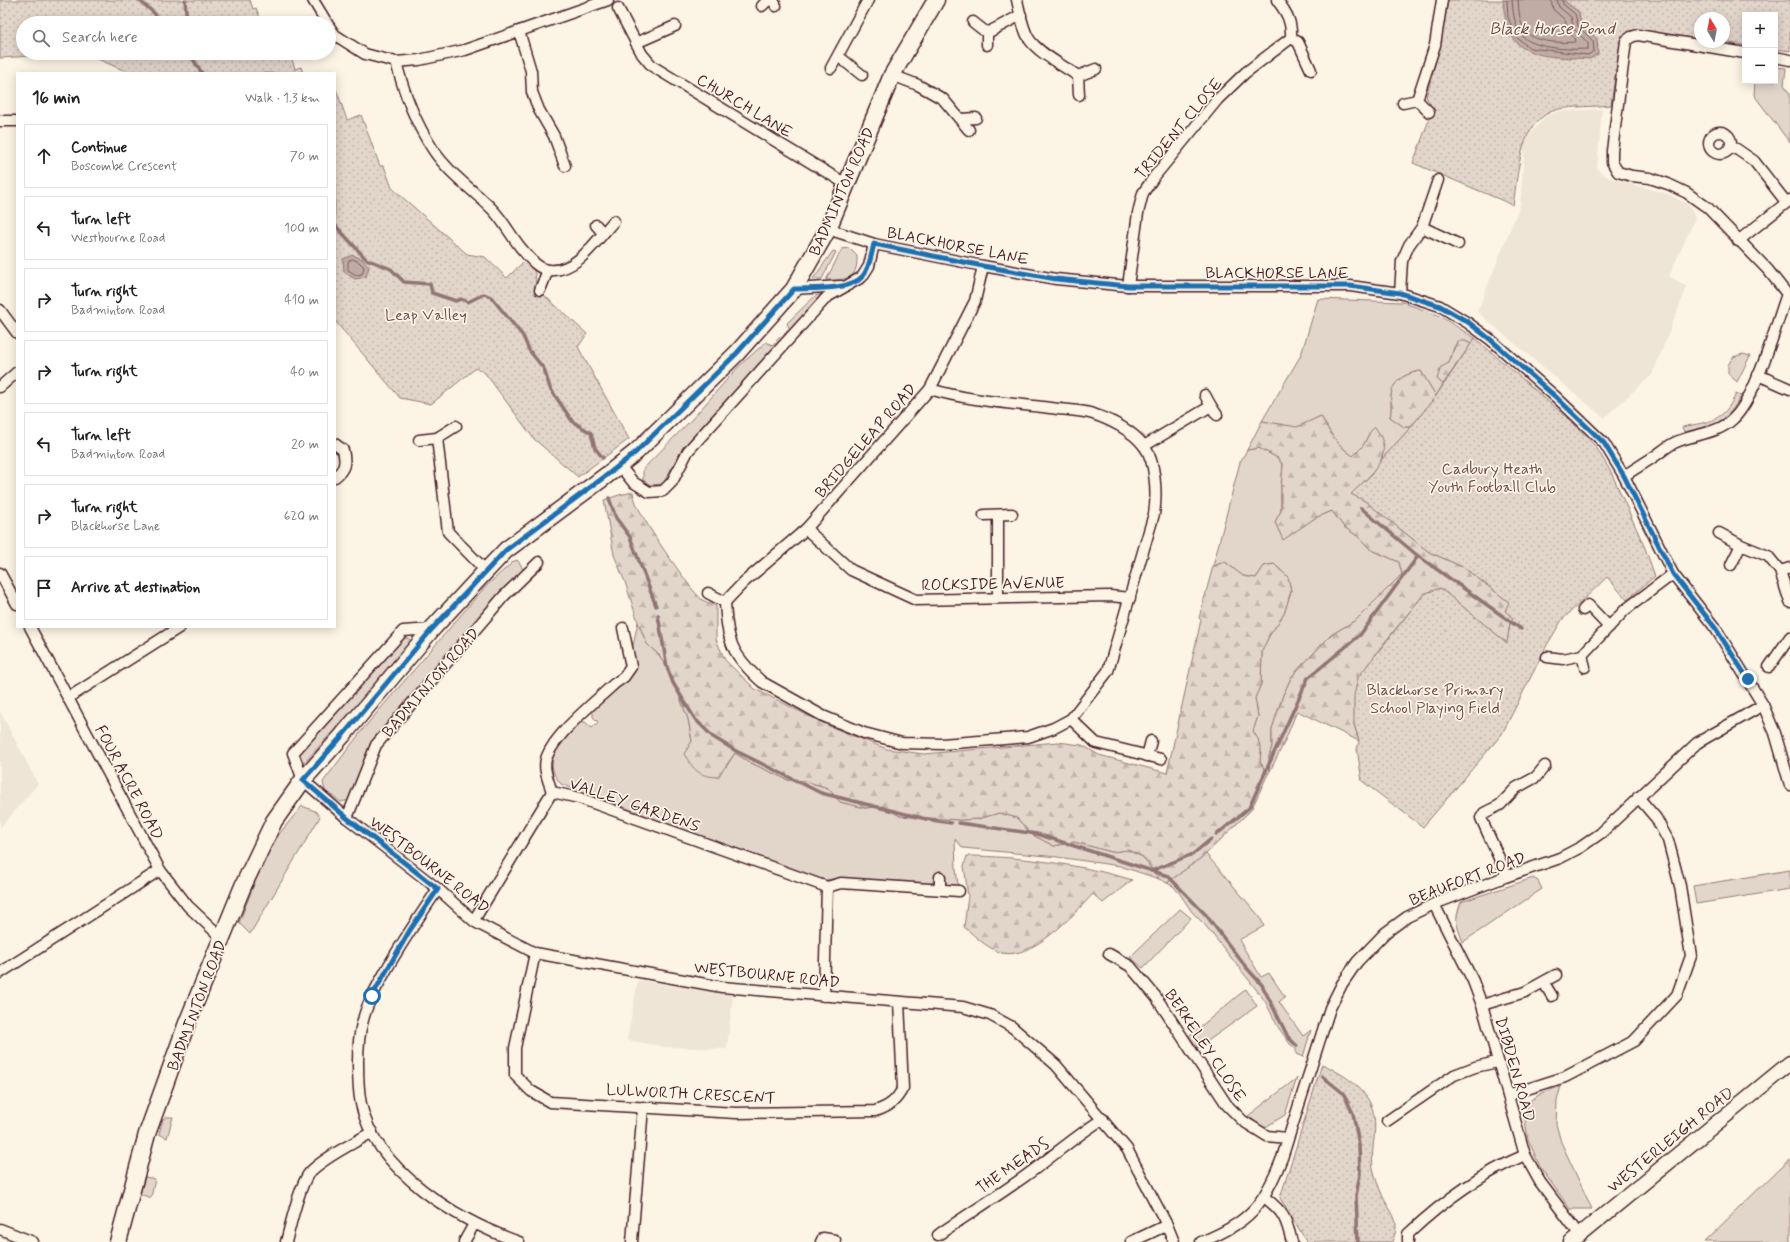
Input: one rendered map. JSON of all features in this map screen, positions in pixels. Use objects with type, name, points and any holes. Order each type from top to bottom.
[{"type":"main road","name":"BADMINTON ROAD","points":[[118,1242],[147,1134],[187,1024],[243,886],[274,821],[303,780],[348,730],[432,629],[486,570],[506,550],[619,465],[659,430],[737,353],[794,289],[828,229],[892,75],[936,0]]},
{"type":"street","points":[[313,0],[323,16]]},
{"type":"street","points":[[336,37],[365,54],[396,62],[419,60],[465,50],[608,0]]},
{"type":"street","points":[[831,68],[868,0]]},
{"type":"street","points":[[1017,0],[1029,38],[1037,48],[1078,76]]},
{"type":"street","points":[[1277,0],[1287,13],[1291,26],[1291,38],[1298,42],[1311,70]]},
{"type":"street","points":[[1417,100],[1435,45],[1442,0]]},
{"type":"street","name":"CHURCH LANE","points":[[618,8],[642,54],[652,66],[846,184]]},
{"type":"street","points":[[987,33],[1021,15]]},
{"type":"street","points":[[973,22],[987,33],[988,46]]},
{"type":"street","points":[[636,43],[675,26]]},
{"type":"street","points":[[519,31],[531,71],[532,92],[539,110],[554,136],[565,166]]},
{"type":"street","points":[[1624,476],[1654,457],[1660,450],[1674,443],[1721,427],[1733,420],[1743,408],[1758,375],[1788,294],[1768,270],[1738,241],[1708,208],[1687,193],[1668,184],[1650,178],[1632,176],[1618,172],[1612,162],[1612,151],[1626,41],[1631,37],[1638,35],[1742,52]]},
{"type":"street","name":"TRIDENT CLOSE","points":[[1128,286],[1138,213],[1143,193],[1154,177],[1218,99],[1245,73],[1291,38]]},
{"type":"street","points":[[838,56],[862,75]]},
{"type":"street","points":[[1778,58],[1790,60]]},
{"type":"street","points":[[396,62],[401,83],[413,114],[433,150],[441,160],[493,210],[532,261],[548,270],[560,269],[575,262],[590,251],[600,229],[614,221]]},
{"type":"street","points":[[1078,76],[1096,69]]},
{"type":"street","points":[[892,75],[918,85],[943,99],[969,130]]},
{"type":"street","points":[[1078,76],[1079,95]]},
{"type":"street","points":[[1403,103],[1417,100]]},
{"type":"street","points":[[1417,100],[1429,112]]},
{"type":"street","points":[[961,119],[976,118]]},
{"type":"street","points":[[0,121],[16,121]]},
{"type":"street","points":[[1732,146],[1754,161],[1788,201],[1738,241]]},
{"type":"street","points":[[1400,293],[1402,262],[1409,245],[1422,227],[1438,180]]},
{"type":"street","points":[[1422,227],[1458,244]]},
{"type":"street","name":"BLACKHORSE LANE","points":[[828,229],[874,244],[1056,279],[1128,286],[1350,286],[1400,293],[1440,306],[1468,322],[1491,340],[1557,398],[1604,443],[1624,476],[1673,574],[1716,629],[1763,705],[1775,733],[1790,785]]},
{"type":"street","points":[[619,465],[634,482],[649,492],[663,491],[672,482],[688,451],[827,297],[862,277],[869,266],[874,244]]},
{"type":"street","name":"BRIDGELEAP ROAD","points":[[725,602],[744,582],[806,529],[930,389],[975,301],[983,266]]},
{"type":"street","points":[[540,290],[548,270]]},
{"type":"street","points":[[794,289],[845,286]]},
{"type":"street","points":[[0,310],[16,331]]},
{"type":"street","points":[[0,387],[16,373]]},
{"type":"street","points":[[1758,375],[1790,389]]},
{"type":"street","points":[[708,592],[725,602],[726,627],[732,647],[738,657],[754,675],[762,682],[823,716],[864,733],[902,743],[942,744],[1028,737],[1054,728],[1072,719],[1108,671],[1130,598],[1154,514],[1157,498],[1149,454],[1144,446],[1131,434],[1115,424],[1092,414],[956,397],[930,389]]},
{"type":"street","points":[[1205,395],[1217,416]]},
{"type":"street","points":[[1144,446],[1211,406]]},
{"type":"street","points":[[419,440],[437,438],[456,426]]},
{"type":"street","points":[[437,438],[448,532],[486,570]]},
{"type":"street","points":[[336,445],[343,450],[346,461],[342,472],[336,477]]},
{"type":"street","points":[[984,515],[1012,514]]},
{"type":"street","points":[[998,515],[998,598]]},
{"type":"street","name":"ROCKSIDE AVENUE","points":[[806,529],[851,570],[916,600],[1110,596],[1130,598]]},
{"type":"street","points":[[1719,533],[1741,545],[1768,556],[1785,569],[1790,602]]},
{"type":"street","points":[[1731,565],[1741,545]]},
{"type":"street","name":"BADMINTON ROAD","points":[[347,818],[376,745],[504,596],[539,562]]},
{"type":"street","points":[[0,573],[16,602]]},
{"type":"street","points":[[1547,657],[1563,659],[1582,655],[1626,610],[1673,574]]},
{"type":"street","points":[[1582,610],[1588,605],[1609,627]]},
{"type":"street","name":"FOUR ACRE ROAD","points":[[31,628],[160,870],[188,906],[222,938]]},
{"type":"street","points":[[68,698],[178,628]]},
{"type":"street","points":[[552,792],[546,772],[546,760],[558,738],[614,684],[624,677],[631,667],[623,628]]},
{"type":"street","name":"BADMINTON ROAD","points":[[303,780],[293,753],[403,631],[432,629]]},
{"type":"street","points":[[1769,667],[1790,637]]},
{"type":"street","points":[[1582,655],[1585,667]]},
{"type":"street","name":"BEAUFORT ROAD","points":[[1201,1242],[1236,1226],[1252,1212],[1264,1197],[1273,1180],[1330,1008],[1342,984],[1357,962],[1385,933],[1407,917],[1434,904],[1560,858],[1581,847],[1601,833],[1697,743],[1763,705]]},
{"type":"street","points":[[1072,719],[1096,743],[1161,759]]},
{"type":"street","points":[[1147,756],[1151,741]]},
{"type":"street","points":[[1508,876],[1481,818],[1484,813],[1500,805],[1516,788],[1536,777],[1545,766]]},
{"type":"street","name":"WESTBOURNE ROAD","points":[[303,780],[347,818],[438,889],[474,920],[535,953],[722,987],[963,1007],[990,1015],[1012,1027],[1056,1065],[1103,1119],[1127,1149],[1167,1225],[1174,1242]]},
{"type":"street","name":"VALLEY GARDENS","points":[[474,920],[552,792],[579,798],[799,879],[827,887],[841,884],[959,891]]},
{"type":"street","points":[[1508,1095],[1566,1077],[1634,1041],[1677,995],[1691,956],[1680,886],[1668,840],[1656,818],[1638,797]]},
{"type":"street","points":[[0,973],[160,870]]},
{"type":"street","points":[[940,877],[940,889]]},
{"type":"street","points":[[824,996],[827,887]]},
{"type":"street","points":[[438,889],[410,930],[387,969],[372,996],[363,1019],[358,1048],[358,1080],[361,1105],[372,1132],[385,1152],[408,1179],[438,1202],[474,1224],[519,1242]]},
{"type":"street","name":"DIBDEN ROAD","points":[[1434,904],[1473,981],[1482,1005],[1497,1062],[1525,1155],[1540,1182],[1576,1238]]},
{"type":"street","name":"LULWORTH CRESCENT","points":[[535,953],[515,1048],[515,1075],[532,1091],[550,1102],[736,1113],[875,1111],[887,1108],[897,1098],[903,1088],[899,1002]]},
{"type":"street","name":"BERKELEY CLOSE","points":[[1109,954],[1130,966],[1156,997],[1227,1105],[1243,1121],[1267,1136],[1287,1138]]},
{"type":"street","points":[[1482,1005],[1525,992],[1544,983],[1556,974]]},
{"type":"street","points":[[1544,983],[1552,996]]},
{"type":"street","points":[[1387,1121],[1454,1076],[1475,1067],[1497,1062]]},
{"type":"street","name":"WESTERLEIGH ROAD","points":[[1576,1238],[1789,1065]]},
{"type":"street","points":[[632,1242],[643,1107]]},
{"type":"street","name":"THE MEADS","points":[[938,1235],[1016,1183],[1052,1157],[1080,1134],[1103,1119]]},
{"type":"street","points":[[286,1242],[290,1225],[309,1174],[320,1164],[372,1132]]},
{"type":"street","points":[[1408,1242],[1408,1234],[1462,1188],[1500,1165],[1525,1155]]},
{"type":"street","points":[[1264,1197],[1276,1206],[1286,1219],[1292,1242]]},
{"type":"street","points":[[464,1242],[474,1224]]},
{"type":"street","points":[[1131,1242],[1167,1225]]},
{"type":"street","points":[[0,1229],[33,1242]]},
{"type":"street","points":[[821,1242],[823,1238],[835,1240]]},
{"type":"shaded area","points":[[1602,109],[1597,168],[1600,172],[1609,178],[1665,193],[1690,205],[1695,219],[1669,276],[1687,287],[1652,375],[1604,418],[1477,312],[1520,205],[1525,143],[1528,137],[1545,117],[1559,111]]},
{"type":"shaded area","points":[[0,711],[38,784],[0,828]]},
{"type":"shaded area","points":[[638,980],[733,995],[727,1049],[665,1047],[627,1040]]},
{"type":"green space","points":[[0,0],[250,0],[253,9],[256,8],[259,16],[16,16],[16,57],[0,58]]},
{"type":"green space","points":[[1448,0],[1790,0],[1790,51],[1778,49],[1778,12],[1742,12],[1742,45],[1730,43],[1730,12],[1694,12],[1694,38],[1633,31],[1621,36],[1611,105],[1559,109],[1545,115],[1535,124],[1528,135],[1523,148],[1519,163],[1513,205],[1413,163],[1433,109],[1426,97],[1440,46]]},
{"type":"green space","points":[[100,60],[292,60],[295,69],[301,67],[303,72],[125,72]]},
{"type":"green space","points":[[1778,67],[1786,68],[1784,85],[1790,94],[1790,143],[1754,95],[1755,84],[1778,84]]},
{"type":"green space","name":"Leap Valley","points":[[336,89],[347,120],[361,115],[380,166],[384,166],[392,188],[467,254],[485,257],[507,278],[525,260],[531,266],[536,278],[535,287],[587,334],[578,347],[629,439],[578,477],[534,439],[485,373],[476,368],[431,404],[400,398],[336,322]]},
{"type":"green space","points":[[849,248],[857,256],[857,264],[853,274],[845,279],[826,280],[842,249]]},
{"type":"green space","points":[[833,251],[836,252],[822,279],[813,279]]},
{"type":"green space","points":[[822,294],[686,444],[663,484],[650,485],[643,480],[643,469],[693,418],[738,367],[766,342],[772,345],[789,328],[787,323],[815,296]]},
{"type":"green space","points":[[1318,299],[1402,302],[1438,315],[1475,338],[1471,344],[1465,341],[1454,347],[1449,363],[1437,379],[1443,384],[1436,396],[1421,371],[1415,372],[1400,379],[1392,392],[1390,417],[1404,427],[1411,427],[1382,459],[1384,444],[1370,432],[1363,446],[1353,456],[1334,438],[1321,416],[1297,428],[1262,421],[1301,355]]},
{"type":"green space","name":"Cadbury Heath Youth Football Club","points":[[1475,338],[1572,422],[1596,447],[1611,472],[1645,548],[1655,576],[1627,600],[1607,577],[1562,620],[1547,645],[1502,734],[1423,827],[1362,781],[1357,749],[1359,741],[1354,724],[1354,696],[1358,677],[1424,594],[1440,588],[1507,643],[1510,623],[1513,618],[1505,611],[1509,602],[1463,567],[1429,552],[1365,501],[1351,494],[1371,475],[1382,459],[1436,396]]},
{"type":"green space","points":[[1457,341],[1465,341],[1471,344],[1443,384],[1437,379],[1441,367],[1449,363]]},
{"type":"green space","points":[[1743,354],[1750,356],[1737,382],[1728,374],[1728,365],[1733,357]]},
{"type":"green space","points":[[1421,371],[1436,396],[1411,427],[1404,427],[1390,417],[1392,392],[1400,379],[1415,372]]},
{"type":"green space","points":[[1736,394],[1741,396],[1735,406],[1724,418],[1712,425],[1684,432],[1682,427],[1708,422],[1720,416],[1726,411]]},
{"type":"green space","points":[[1321,416],[1334,438],[1353,456],[1363,446],[1370,432],[1375,427],[1381,438],[1383,447],[1382,456],[1379,464],[1352,494],[1365,501],[1429,552],[1463,567],[1509,602],[1513,618],[1510,623],[1507,643],[1440,588],[1424,594],[1376,653],[1354,724],[1359,741],[1297,711],[1284,743],[1270,771],[1269,757],[1272,746],[1272,729],[1283,695],[1292,676],[1331,635],[1356,620],[1402,574],[1399,562],[1370,549],[1359,537],[1344,527],[1332,511],[1315,518],[1283,540],[1275,522],[1281,511],[1283,466],[1278,458],[1259,448],[1247,450],[1262,421],[1297,427]]},
{"type":"green space","points":[[1259,448],[1278,458],[1283,466],[1281,511],[1275,522],[1283,539],[1315,518],[1332,511],[1344,527],[1359,537],[1370,549],[1399,562],[1402,574],[1356,620],[1331,635],[1292,676],[1283,695],[1272,729],[1272,746],[1269,757],[1270,771],[1268,774],[1260,762],[1261,750],[1253,731],[1258,716],[1255,698],[1261,684],[1262,651],[1269,636],[1284,614],[1291,591],[1288,577],[1274,564],[1264,566],[1256,578],[1243,576],[1225,562],[1213,566],[1240,462],[1247,450]]},
{"type":"green space","points":[[633,492],[635,501],[641,513],[692,589],[702,600],[716,606],[716,639],[725,660],[755,689],[829,726],[887,749],[924,754],[1058,742],[1082,745],[1099,755],[1167,773],[1201,620],[1199,618],[1213,566],[1225,562],[1243,576],[1256,578],[1264,566],[1274,564],[1288,577],[1291,591],[1284,614],[1269,636],[1262,651],[1261,684],[1255,698],[1258,716],[1253,731],[1258,739],[1261,750],[1260,762],[1268,774],[1251,810],[1206,854],[1167,883],[1159,879],[1143,857],[1128,850],[1112,852],[1074,842],[1054,846],[1031,834],[1017,818],[999,813],[978,819],[960,820],[900,816],[883,806],[865,808],[840,802],[828,788],[805,781],[788,780],[751,763],[735,753],[718,777],[701,774],[691,765],[684,754],[692,741],[688,719],[675,684],[660,656],[647,644],[614,555],[604,500]]},
{"type":"green space","points":[[517,560],[523,570],[498,595],[374,743],[353,795],[349,800],[341,802],[325,791],[323,782],[363,729],[485,587]]},
{"type":"green space","points":[[638,622],[647,644],[660,656],[675,684],[688,719],[692,741],[726,767],[735,753],[751,763],[788,780],[805,781],[828,788],[840,802],[865,808],[883,806],[900,816],[960,820],[978,819],[999,813],[1017,818],[1031,834],[1054,846],[1074,842],[1112,852],[1127,850],[1143,857],[1159,879],[1120,866],[1057,857],[963,848],[955,839],[958,886],[946,885],[943,883],[942,875],[935,874],[933,882],[929,885],[839,878],[826,880],[811,877],[561,784],[555,775],[552,766],[556,750],[567,735],[581,722],[585,722],[592,728],[598,722],[593,717],[593,710],[628,680],[635,671],[635,659],[632,650]]},
{"type":"green space","points":[[407,638],[414,642],[304,763],[300,760],[298,755],[306,744],[400,639]]},
{"type":"green space","points":[[302,806],[315,811],[320,817],[250,934],[239,923],[261,866],[279,834]]},
{"type":"green space","points":[[1206,854],[1260,917],[1264,926],[1239,940],[1261,977],[1269,973],[1285,997],[1279,1002],[1303,1036],[1311,1030],[1303,1057],[1296,1054],[1296,1049],[1290,1044],[1278,1027],[1265,1001],[1252,984],[1205,925],[1192,912],[1180,894],[1173,886],[1167,883]]},
{"type":"green space","points":[[967,856],[987,856],[1051,862],[1093,870],[1132,880],[1103,903],[1093,894],[1052,934],[1027,950],[1014,953],[1002,953],[987,945],[964,927],[968,896],[964,866]]},
{"type":"green space","points":[[1790,870],[1790,889],[1696,904],[1693,886]]},
{"type":"green space","points":[[1533,878],[1538,881],[1542,889],[1463,942],[1457,922],[1457,914],[1461,902]]},
{"type":"green space","points":[[1180,909],[1191,918],[1143,968],[1130,957]]},
{"type":"green space","points":[[1246,989],[1257,1006],[1198,1048],[1189,1036]]},
{"type":"green space","points":[[1322,1064],[1355,1084],[1369,1101],[1375,1126],[1372,1159],[1373,1168],[1382,1194],[1396,1223],[1395,1234],[1392,1242],[1307,1242],[1280,1198]]},
{"type":"green space","points":[[1297,1078],[1285,1115],[1264,1128],[1248,1116]]},
{"type":"green space","points":[[1561,1086],[1557,1101],[1556,1124],[1561,1142],[1592,1209],[1570,1209],[1540,1167],[1528,1139],[1524,1114],[1531,1100],[1542,1093]]},
{"type":"green space","points":[[166,1117],[173,1117],[167,1138],[159,1134],[163,1119]]},
{"type":"green space","points":[[1790,1159],[1790,1242],[1704,1242],[1779,1169]]},
{"type":"green space","points":[[145,1177],[155,1179],[151,1198],[140,1194]]},
{"type":"water","name":"Black Horse Pond","points":[[1503,0],[1563,0],[1579,12],[1581,24],[1597,39],[1598,54],[1590,59],[1556,57],[1529,51],[1519,45],[1511,35],[1506,20]]},
{"type":"water","points":[[353,255],[362,259],[369,267],[366,277],[355,279],[344,272],[343,259]]},
{"type":"waterway","points":[[139,0],[156,16]]},
{"type":"waterway","points":[[185,0],[186,16]]},
{"type":"waterway","points":[[194,60],[201,72]]},
{"type":"waterway","points":[[336,226],[366,259],[391,269],[404,282],[430,284],[432,293],[456,301],[461,299],[468,302],[484,294],[491,297],[523,336],[529,350],[544,369],[550,388],[572,421],[591,433],[595,448],[603,458]]},
{"type":"waterway","points":[[609,498],[616,518],[630,537],[656,606]]},
{"type":"waterway","points":[[1361,508],[1418,556],[1521,629]]},
{"type":"waterway","points":[[1216,835],[1249,808],[1308,678],[1360,635],[1418,556]]},
{"type":"waterway","points":[[658,615],[667,667],[673,683],[695,719],[713,737],[736,751],[821,793],[926,819],[951,823]]},
{"type":"waterway","points":[[959,823],[1037,834],[1168,876],[1206,915],[1245,966],[1262,985],[1288,1037],[1297,1046]]},
{"type":"waterway","points":[[1151,871],[1193,854],[1211,839]]},
{"type":"waterway","points":[[1322,1076],[1343,1093],[1353,1113],[1359,1145],[1360,1174],[1356,1196],[1358,1242]]},
{"type":"route","points":[[372,996],[410,930],[438,889],[347,818],[303,780],[432,629],[506,550],[636,452],[737,353],[794,289],[845,286],[862,277],[869,266],[874,244],[1056,279],[1128,286],[1350,286],[1400,293],[1440,306],[1468,322],[1491,340],[1557,398],[1604,443],[1624,476],[1673,574],[1716,629],[1748,679]]},
{"type":"park label","name":"Blackhorse Primary School Playing Field","points":[[1435,698]]}]
